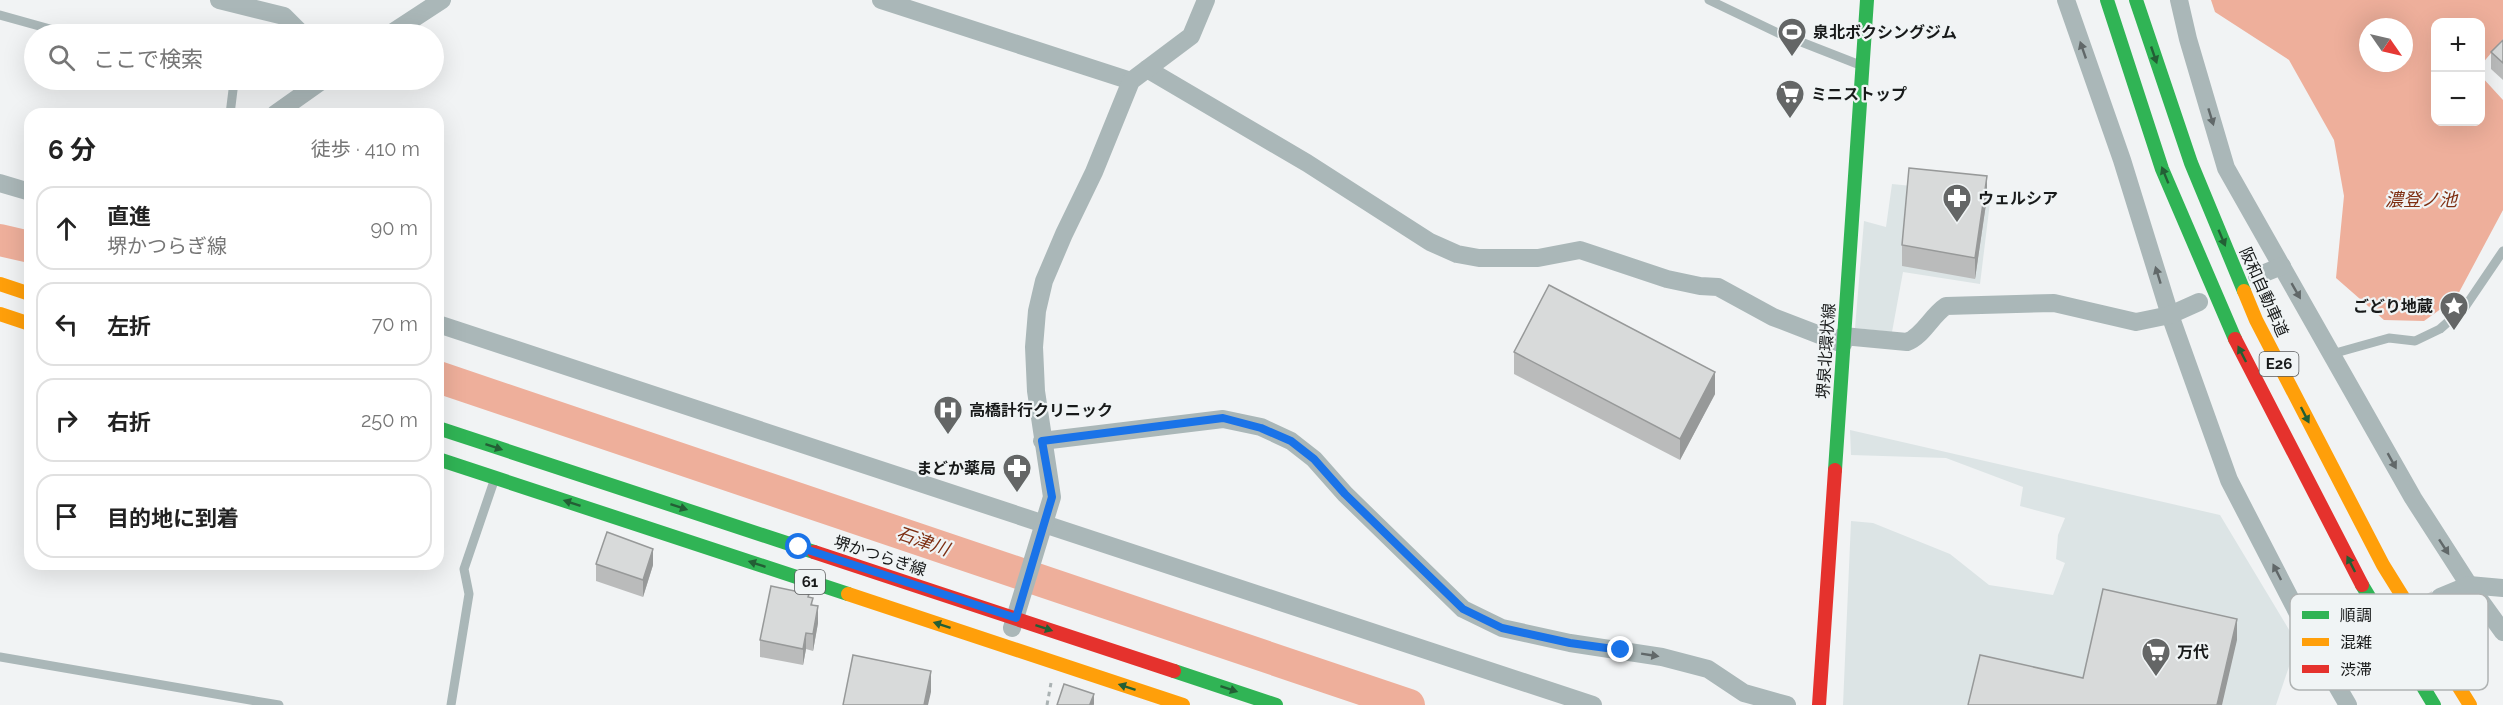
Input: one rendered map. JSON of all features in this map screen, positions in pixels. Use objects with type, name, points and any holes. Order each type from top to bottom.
[{"type":"main road","name":"堺泉北環状線","points":[[1819,705],[1867,0]]},
{"type":"main road","name":"E26","points":[[2107,0],[2162,169],[2230,331],[2368,594]]},
{"type":"main road","name":"阪和自動車道","points":[[2136,0],[2191,163],[2256,320],[2383,565],[2401,594]]},
{"type":"main road","points":[[0,284],[24,292]]},
{"type":"main road","points":[[0,314],[24,322]]},
{"type":"main road","name":"堺かつらぎ線","points":[[444,430],[1276,705]]},
{"type":"main road","name":"61","points":[[444,461],[1183,705]]},
{"type":"main road","name":"E26","points":[[2425,690],[2434,705]]},
{"type":"main road","name":"阪和自動車道","points":[[2461,690],[2470,705]]},
{"type":"street","points":[[219,0],[284,16],[292,24]]},
{"type":"street","points":[[405,24],[442,0]]},
{"type":"street","points":[[880,0],[1131,81]]},
{"type":"street","points":[[1006,646],[1052,497],[1042,441],[1034,347],[1037,311],[1044,281],[1094,172],[1131,81],[1191,36],[1206,0]]},
{"type":"street","points":[[2066,0],[2122,160],[2170,315],[2229,480],[2290,598]]},
{"type":"street","points":[[2179,0],[2188,39],[2226,168],[2413,498],[2476,594]]},
{"type":"street","points":[[1147,69],[1307,163],[1430,242],[1457,254],[1479,258],[1538,258],[1580,250],[1667,279],[1700,286],[1718,287],[1773,317],[1843,340],[1907,342],[1914,339],[1946,306],[2054,303],[2136,322],[2170,315],[2199,302]]},
{"type":"street","points":[[283,108],[309,90]]},
{"type":"street","points":[[0,183],[24,190]]},
{"type":"street","points":[[2257,276],[2282,266]]},
{"type":"street","points":[[444,326],[1593,705]]},
{"type":"street","points":[[1042,441],[1223,418],[1261,428],[1291,441],[1314,459],[1345,494],[1463,609],[1502,628],[1570,643],[1662,657],[1708,669],[1744,693],[1787,705]]},
{"type":"street","points":[[2447,594],[2469,585],[2503,588]]},
{"type":"street","points":[[2488,611],[2503,632]]},
{"type":"street","points":[[2339,690],[2348,705]]},
{"type":"lane","points":[[1709,0],[1778,33],[1862,66]]},
{"type":"lane","points":[[0,15],[32,24]]},
{"type":"lane","points":[[231,108],[233,90]]},
{"type":"lane","points":[[2332,354],[2389,338],[2415,341],[2440,329],[2465,307],[2503,251]]},
{"type":"lane","points":[[451,705],[469,594],[464,568],[495,478]]},
{"type":"lane","points":[[0,657],[279,705]]},
{"type":"shaded area","points":[[1892,184],[1991,194],[1980,284],[1903,272],[1892,332],[1855,328],[1864,221],[1886,227]]},
{"type":"shaded area","points":[[1850,430],[2220,515],[2290,631],[2290,664],[2276,705],[1843,705],[1851,521],[1873,523],[1950,554],[1989,585],[2053,595],[2065,563],[2056,559],[2058,535],[2065,518],[2020,506],[2023,487],[1946,458],[1851,455]]},
{"type":"water","name":"濃登ノ池","points":[[2211,0],[2503,0],[2503,39],[2485,60],[2485,18],[2431,18],[2431,126],[2485,126],[2485,80],[2503,100],[2503,210],[2456,298],[2424,321],[2384,320],[2336,278],[2344,196],[2334,140],[2289,60],[2215,12]]},
{"type":"building","points":[[2503,40],[2503,63],[2491,52]]},
{"type":"building","points":[[1909,168],[1987,176],[1975,258],[1902,245]]},
{"type":"building","points":[[1549,285],[1715,372],[1680,439],[1514,352]]},
{"type":"building","points":[[607,532],[653,549],[643,580],[596,564]]},
{"type":"building","points":[[771,586],[809,594],[808,597],[813,598],[811,605],[818,606],[813,634],[806,633],[803,649],[760,640]]},
{"type":"building","points":[[2103,589],[2237,619],[2217,705],[1968,705],[1980,655],[2083,678]]},
{"type":"building","points":[[853,655],[931,671],[924,705],[843,705]]},
{"type":"building","points":[[1064,684],[1094,694],[1090,704],[1093,705],[1057,705]]},
{"type":"waterway","name":"石津川","points":[[0,240],[24,246]]},
{"type":"waterway","name":"石津川","points":[[444,379],[1409,705]]},
{"type":"traffic: fast","points":[[1835,470],[1867,0]]},
{"type":"traffic: fast","points":[[2107,0],[2162,169],[2235,339]]},
{"type":"traffic: fast","points":[[2136,0],[2191,163],[2244,291]]},
{"type":"traffic: fast","points":[[444,430],[814,552]]},
{"type":"traffic: fast","points":[[444,461],[848,594]]},
{"type":"traffic: fast","points":[[2362,585],[2367,594]]},
{"type":"traffic: fast","points":[[1174,671],[1276,705]]},
{"type":"traffic: fast","points":[[2425,690],[2434,705]]},
{"type":"traffic: slow","points":[[0,284],[24,292]]},
{"type":"traffic: slow","points":[[2244,291],[2256,320],[2383,565],[2401,594]]},
{"type":"traffic: slow","points":[[0,314],[24,322]]},
{"type":"traffic: slow","points":[[848,594],[1183,705]]},
{"type":"traffic: slow","points":[[2461,690],[2470,705]]},
{"type":"traffic: jam","points":[[2235,339],[2362,585]]},
{"type":"traffic: jam","points":[[1819,705],[1835,470]]},
{"type":"traffic: jam","points":[[814,552],[1174,671]]},
{"type":"place","name":"泉北ボクシングジム","points":[[1792,58]]},
{"type":"place","name":"ミニストップ","points":[[1790,120]]},
{"type":"place","name":"ウェルシア","points":[[1957,224]]},
{"type":"place","name":"ごどり地蔵","points":[[2454,332]]},
{"type":"place","name":"高橋計行クリニック","points":[[948,436]]},
{"type":"place","name":"まどか薬局","points":[[1017,494]]},
{"type":"place","name":"万代","points":[[2156,678]]},
{"type":"route","points":[[799,547],[1016,618],[1052,497],[1042,441],[1223,418],[1261,428],[1291,441],[1314,459],[1345,494],[1463,609],[1502,628],[1570,643],[1621,650]]}]
